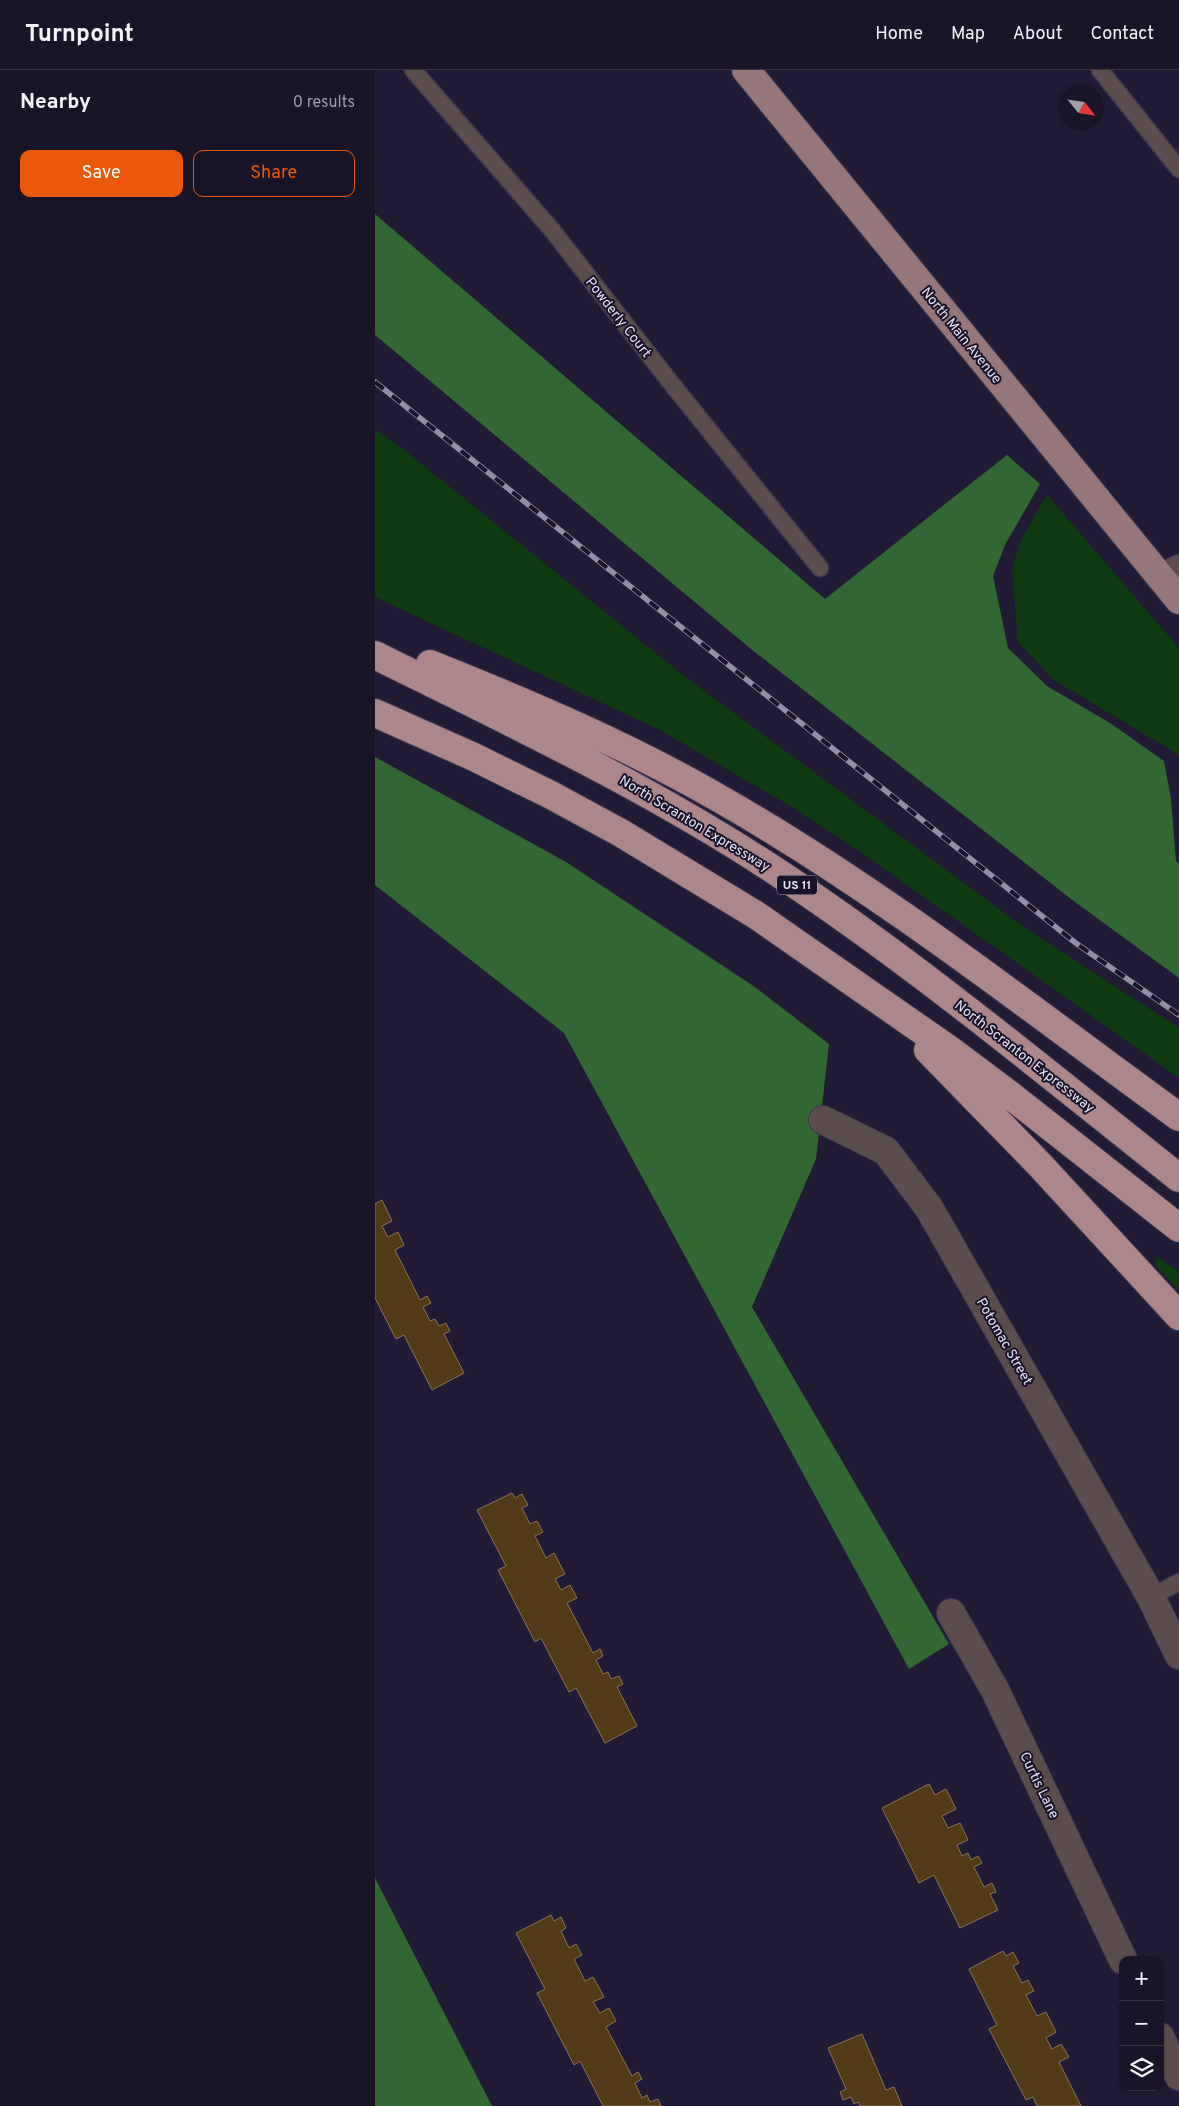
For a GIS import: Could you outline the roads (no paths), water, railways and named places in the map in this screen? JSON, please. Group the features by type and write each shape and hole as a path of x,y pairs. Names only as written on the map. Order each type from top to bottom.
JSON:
{"highway":[{"path":"375,642 595,733 658,764 722,800 789,840 856,884 1179,1117"},
{"name":"North Scranton Expressway","path":"375,655 573,752 644,791 782,875 912,966 1179,1178"},
{"path":"375,713 474,757 551,795 621,833 755,915 950,1050 1010,1094 1179,1228"},
{"path":"884,1005 1040,1165 1179,1316"}],"main road":[{"name":"North Main Avenue","path":"746,70 1170,574 1179,600"}],"street":[{"name":"Potomac Street","path":"823,1120 886,1152 929,1208 1151,1597 1179,1655"},
{"name":"Curtis Lane","path":"951,1613 995,1690 1121,1956"},
{"path":"1164,2045 1179,2076"}],"lane":[{"name":"Powderly Court","path":"413,70 552,230 671,383 820,568"},
{"path":"1100,70 1179,169"},
{"path":"1151,1597 1179,1582"}],"railway":[{"path":"375,382 1077,944 1179,1015"}]}
